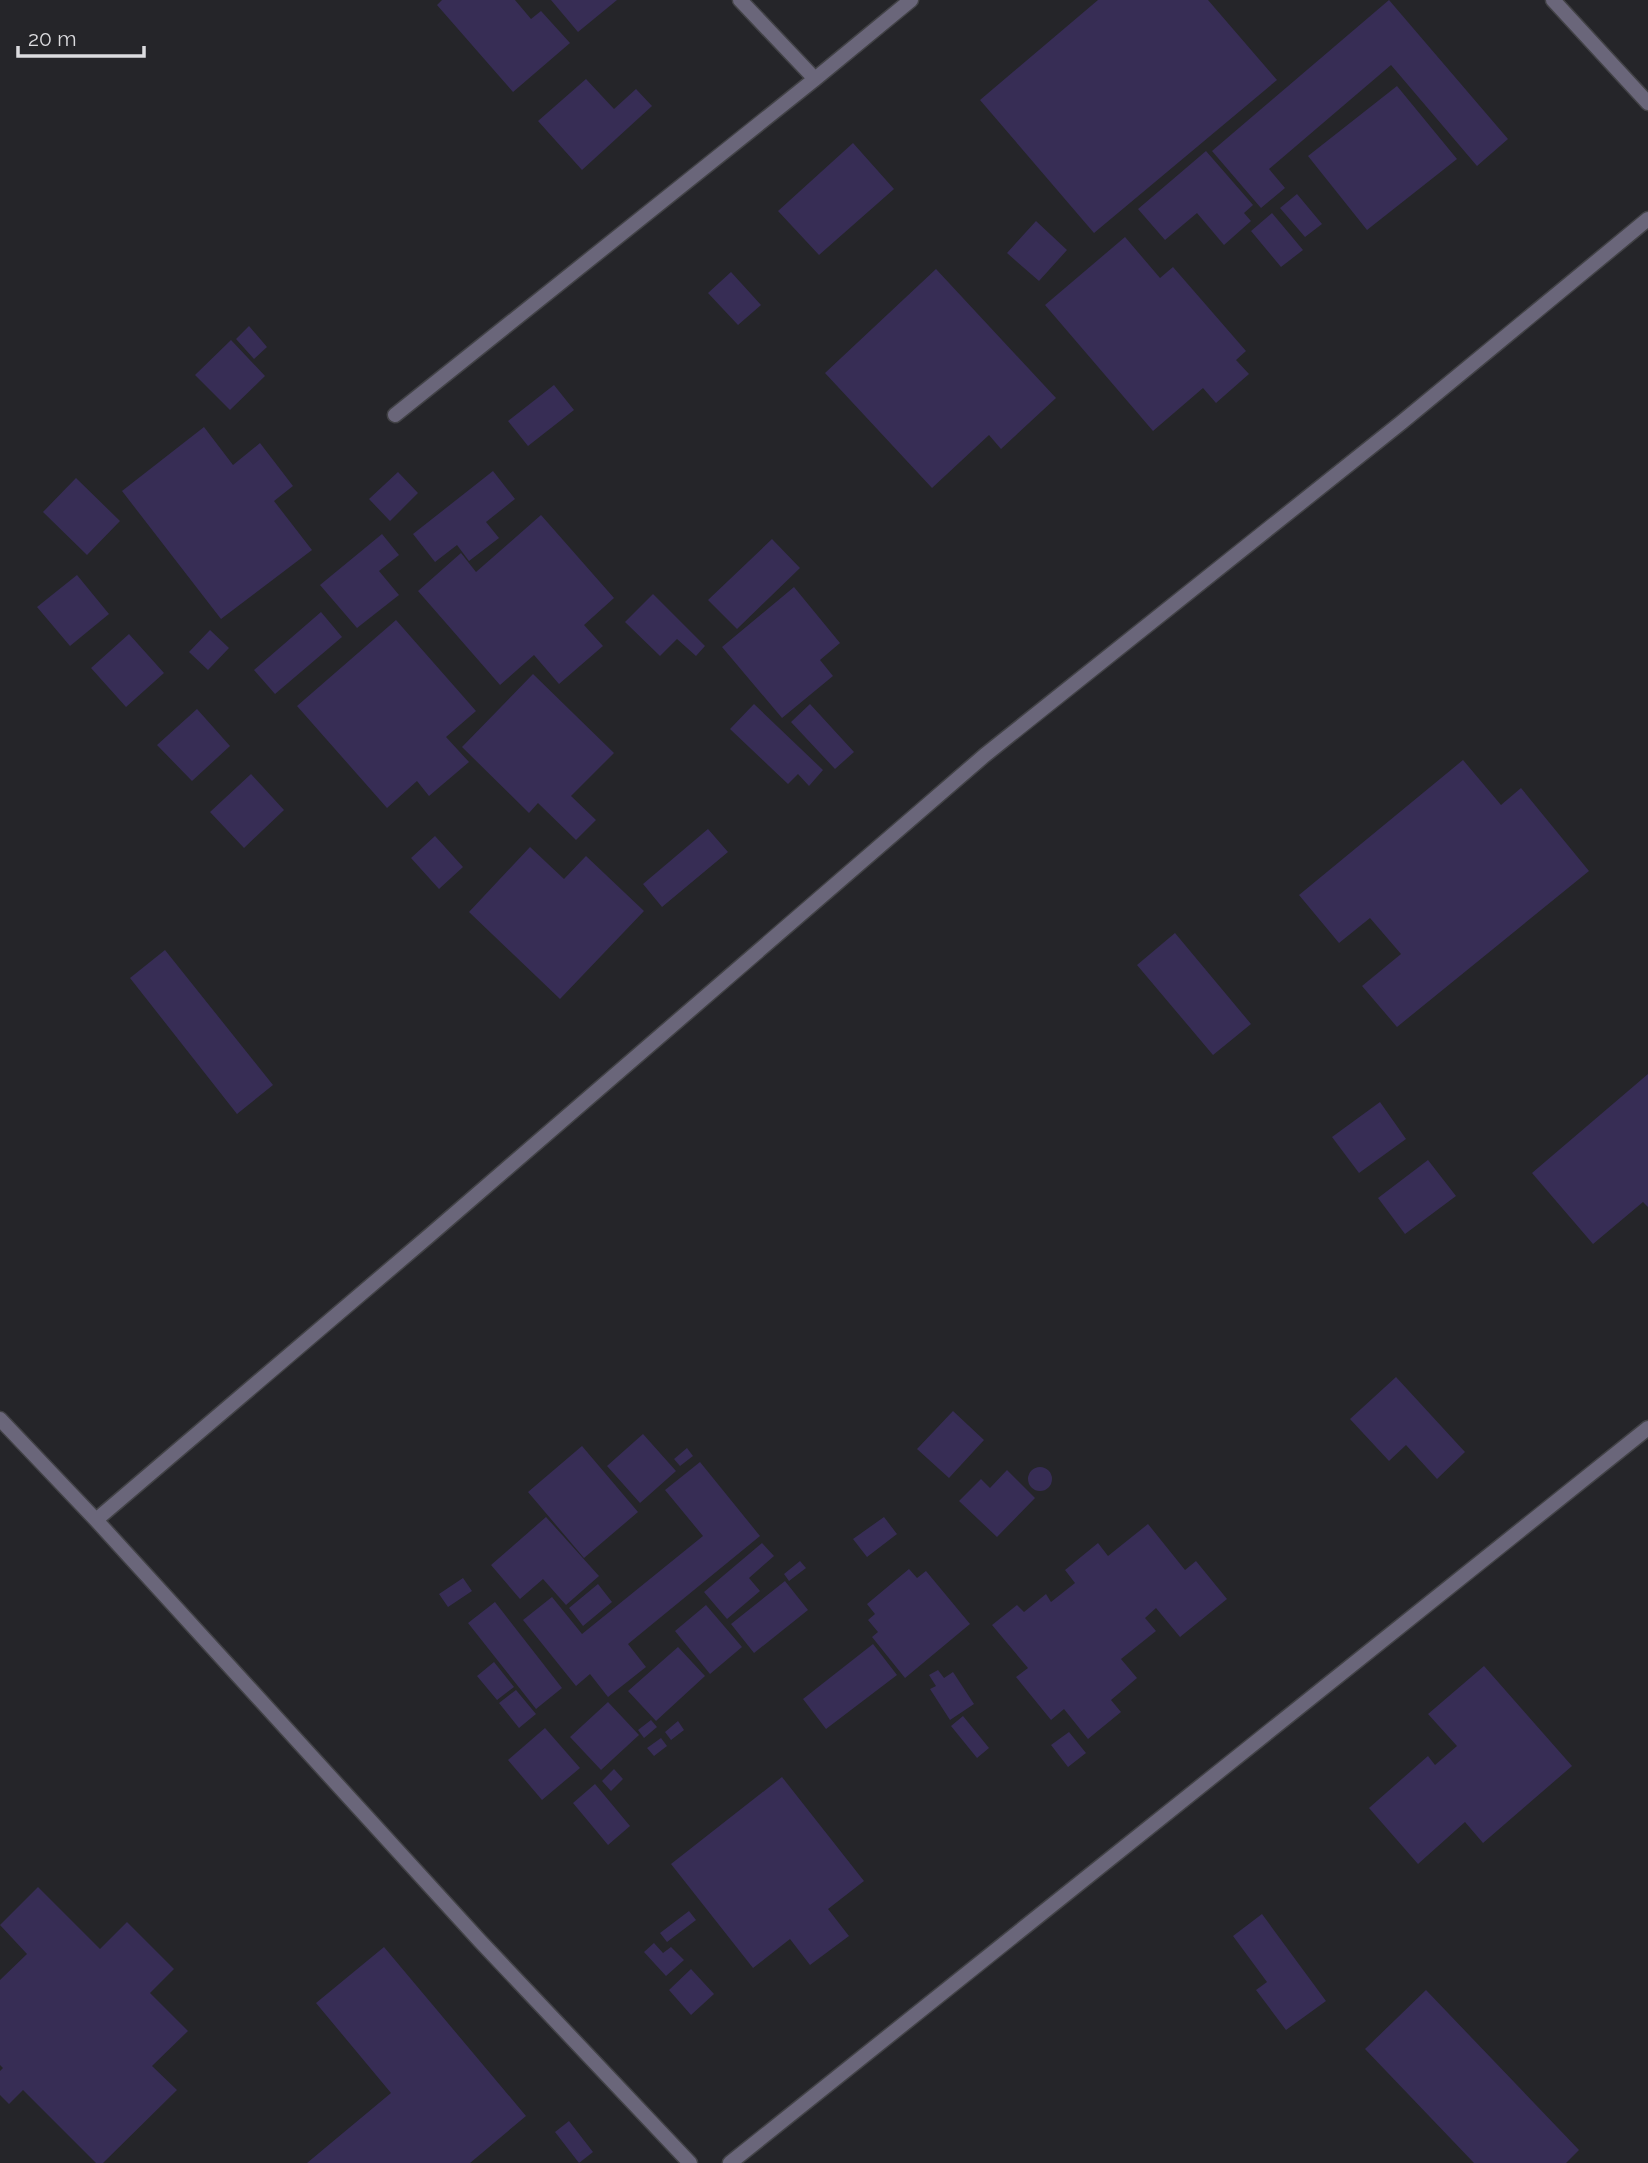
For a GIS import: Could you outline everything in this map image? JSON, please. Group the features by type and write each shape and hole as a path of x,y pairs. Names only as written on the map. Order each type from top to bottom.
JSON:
{"street":[{"path":"740,0 815,79"},
{"path":"396,415 911,0"},
{"path":"1553,0 1648,103"},
{"path":"96,1520 985,755 1402,422 1648,219"},
{"path":"0,1419 96,1520 480,1941 690,2163"},
{"path":"730,2163 1648,1428"}],"building":[{"path":"442,0 515,0 531,19 541,11 570,43 513,92 437,5"},
{"path":"551,0 617,0 578,32"},
{"path":"1098,0 1208,0 1277,80 1094,233 980,100"},
{"path":"1389,0 1508,139 1477,166 1391,65 1269,169 1285,188 1261,208 1212,151"},
{"path":"586,79 614,109 636,89 652,106 582,170 538,121"},
{"path":"1397,86 1457,159 1367,230 1308,156"},
{"path":"853,143 894,189 819,255 778,211"},
{"path":"1206,151 1253,205 1244,213 1251,221 1224,245 1197,213 1165,240 1138,209"},
{"path":"1297,194 1322,224 1305,237 1280,208"},
{"path":"1272,213 1303,250 1281,267 1251,231"},
{"path":"1036,221 1067,250 1039,281 1007,253"},
{"path":"1125,237 1160,278 1173,267 1246,351 1236,360 1249,374 1216,403 1203,388 1153,431 1045,305"},
{"path":"936,269 1056,398 1001,449 989,435 932,488 825,373"},
{"path":"731,272 761,305 738,325 708,293"},
{"path":"249,326 267,347 254,359 236,339"},
{"path":"231,340 265,376 230,410 195,375"},
{"path":"554,385 574,410 528,446 508,421"},
{"path":"204,427 233,465 260,443 293,486 274,501 312,550 221,619 122,491"},
{"path":"493,471 515,499 486,522 499,538 469,561 457,545 435,562 413,534"},
{"path":"398,472 418,493 390,521 369,499"},
{"path":"76,478 120,521 87,555 43,512"},
{"path":"541,515 614,598 584,625 603,646 559,684 534,655 500,685 418,591 461,553 476,572"},
{"path":"382,534 399,555 379,571 399,595 357,628 320,585"},
{"path":"772,539 800,568 737,629 708,600"},
{"path":"77,575 109,614 70,646 37,607"},
{"path":"794,587 840,643 820,660 833,676 782,718 722,647"},
{"path":"653,594 705,646 696,656 677,639 660,656 625,622"},
{"path":"321,612 342,637 275,694 254,670"},
{"path":"396,620 476,711 446,737 469,762 429,796 417,781 387,808 297,706"},
{"path":"210,630 229,648 208,670 189,652"},
{"path":"129,634 164,673 126,707 91,668"},
{"path":"533,674 614,753 571,796 596,820 576,840 538,803 529,813 462,747"},
{"path":"754,704 823,770 809,786 798,774 788,784 730,729"},
{"path":"810,704 854,752 835,769 791,722"},
{"path":"197,709 230,746 192,781 157,745"},
{"path":"1463,760 1501,805 1521,788 1589,871 1397,1027 1362,986 1401,954 1370,918 1339,943 1299,895"},
{"path":"251,774 284,810 244,848 210,812"},
{"path":"708,829 728,852 662,907 643,884"},
{"path":"435,836 463,867 439,889 411,858"},
{"path":"530,847 564,879 586,856 644,911 560,999 469,912"},
{"path":"1175,933 1251,1024 1213,1055 1137,965"},
{"path":"165,950 273,1085 237,1114 130,978"},
{"path":"1648,1074 1648,1207 1643,1202 1593,1244 1532,1173"},
{"path":"1380,1102 1406,1139 1359,1173 1332,1137"},
{"path":"1428,1160 1456,1196 1405,1234 1378,1198"},
{"path":"1396,1377 1465,1452 1437,1479 1406,1445 1389,1461 1350,1419"},
{"path":"953,1411 984,1440 949,1478 917,1449"},
{"path":"643,1434 676,1471 640,1503 607,1466"},
{"path":"582,1446 638,1512 584,1558 528,1492"},
{"path":"687,1448 693,1456 680,1466 674,1459"},
{"path":"700,1462 760,1536 628,1644 646,1667 608,1697 590,1674 576,1686 523,1620 552,1597 582,1634 703,1536 665,1490"},
{"path":"1040,1467 1051,1474 1052,1479 1045,1490 1040,1491 1029,1484 1028,1479 1035,1468"},
{"path":"1007,1470 1035,1498 997,1537 959,1501 981,1479 990,1488"},
{"path":"546,1517 599,1576 566,1605 543,1579 520,1599 491,1565"},
{"path":"884,1517 897,1534 867,1557 853,1539"},
{"path":"1148,1524 1185,1570 1196,1561 1227,1599 1180,1637 1156,1608 1145,1618 1156,1631 1121,1659 1137,1678 1111,1700 1121,1712 1088,1739 1064,1709 1051,1720 1016,1677 1028,1668 992,1625 1017,1605 1024,1612 1046,1594 1051,1602 1075,1583 1065,1570 1098,1543 1108,1556"},
{"path":"762,1543 774,1556 749,1578 760,1591 727,1619 704,1592"},
{"path":"800,1561 806,1568 789,1581 784,1574"},
{"path":"909,1569 917,1578 926,1571 970,1624 905,1678 872,1637 878,1632 868,1620 875,1614 867,1604"},
{"path":"463,1578 472,1591 448,1607 439,1594"},
{"path":"785,1581 808,1610 754,1653 731,1624"},
{"path":"598,1584 612,1602 583,1626 569,1608"},
{"path":"495,1602 562,1688 536,1709 468,1623"},
{"path":"706,1605 742,1647 710,1674 675,1631"},
{"path":"873,1644 897,1675 826,1729 803,1699"},
{"path":"678,1647 705,1676 656,1721 628,1691"},
{"path":"494,1662 514,1687 497,1700 477,1676"},
{"path":"1484,1666 1572,1766 1483,1843 1465,1822 1418,1864 1369,1808 1428,1756 1435,1765 1457,1746 1428,1714"},
{"path":"938,1670 944,1678 953,1672 974,1704 950,1720 930,1689 936,1686 929,1675"},
{"path":"516,1690 536,1714 519,1728 499,1703"},
{"path":"608,1702 639,1735 601,1770 570,1737"},
{"path":"963,1716 989,1748 977,1758 951,1726"},
{"path":"651,1720 657,1727 644,1738 638,1730"},
{"path":"678,1721 684,1730 671,1740 665,1732"},
{"path":"545,1728 580,1768 542,1800 508,1760"},
{"path":"1069,1732 1086,1753 1068,1767 1051,1745"},
{"path":"661,1738 667,1746 654,1756 647,1748"},
{"path":"614,1769 623,1779 611,1791 602,1781"},
{"path":"782,1777 864,1881 828,1909 849,1936 810,1965 790,1939 753,1968 671,1864"},
{"path":"595,1784 630,1826 608,1845 573,1803"},
{"path":"38,1887 100,1949 127,1922 174,1969 150,1993 188,2031 152,2066 177,2090 103,2163 96,2163 23,2090 9,2104 0,2095 0,2071 3,2068 0,2065 0,1980 27,1954 0,1925"},
{"path":"689,1911 696,1920 667,1942 660,1933"},
{"path":"1262,1914 1326,2001 1286,2030 1256,1990 1267,1982 1233,1936"},
{"path":"654,1943 663,1953 671,1947 684,1960 666,1976 644,1952"},
{"path":"384,1947 526,2116 470,2163 307,2163 391,2093 316,2003"},
{"path":"691,1969 714,1994 691,2015 669,1990"},
{"path":"1426,1990 1579,2150 1566,2163 1474,2163 1365,2049"},
{"path":"569,2121 593,2152 579,2163 555,2132"}]}
